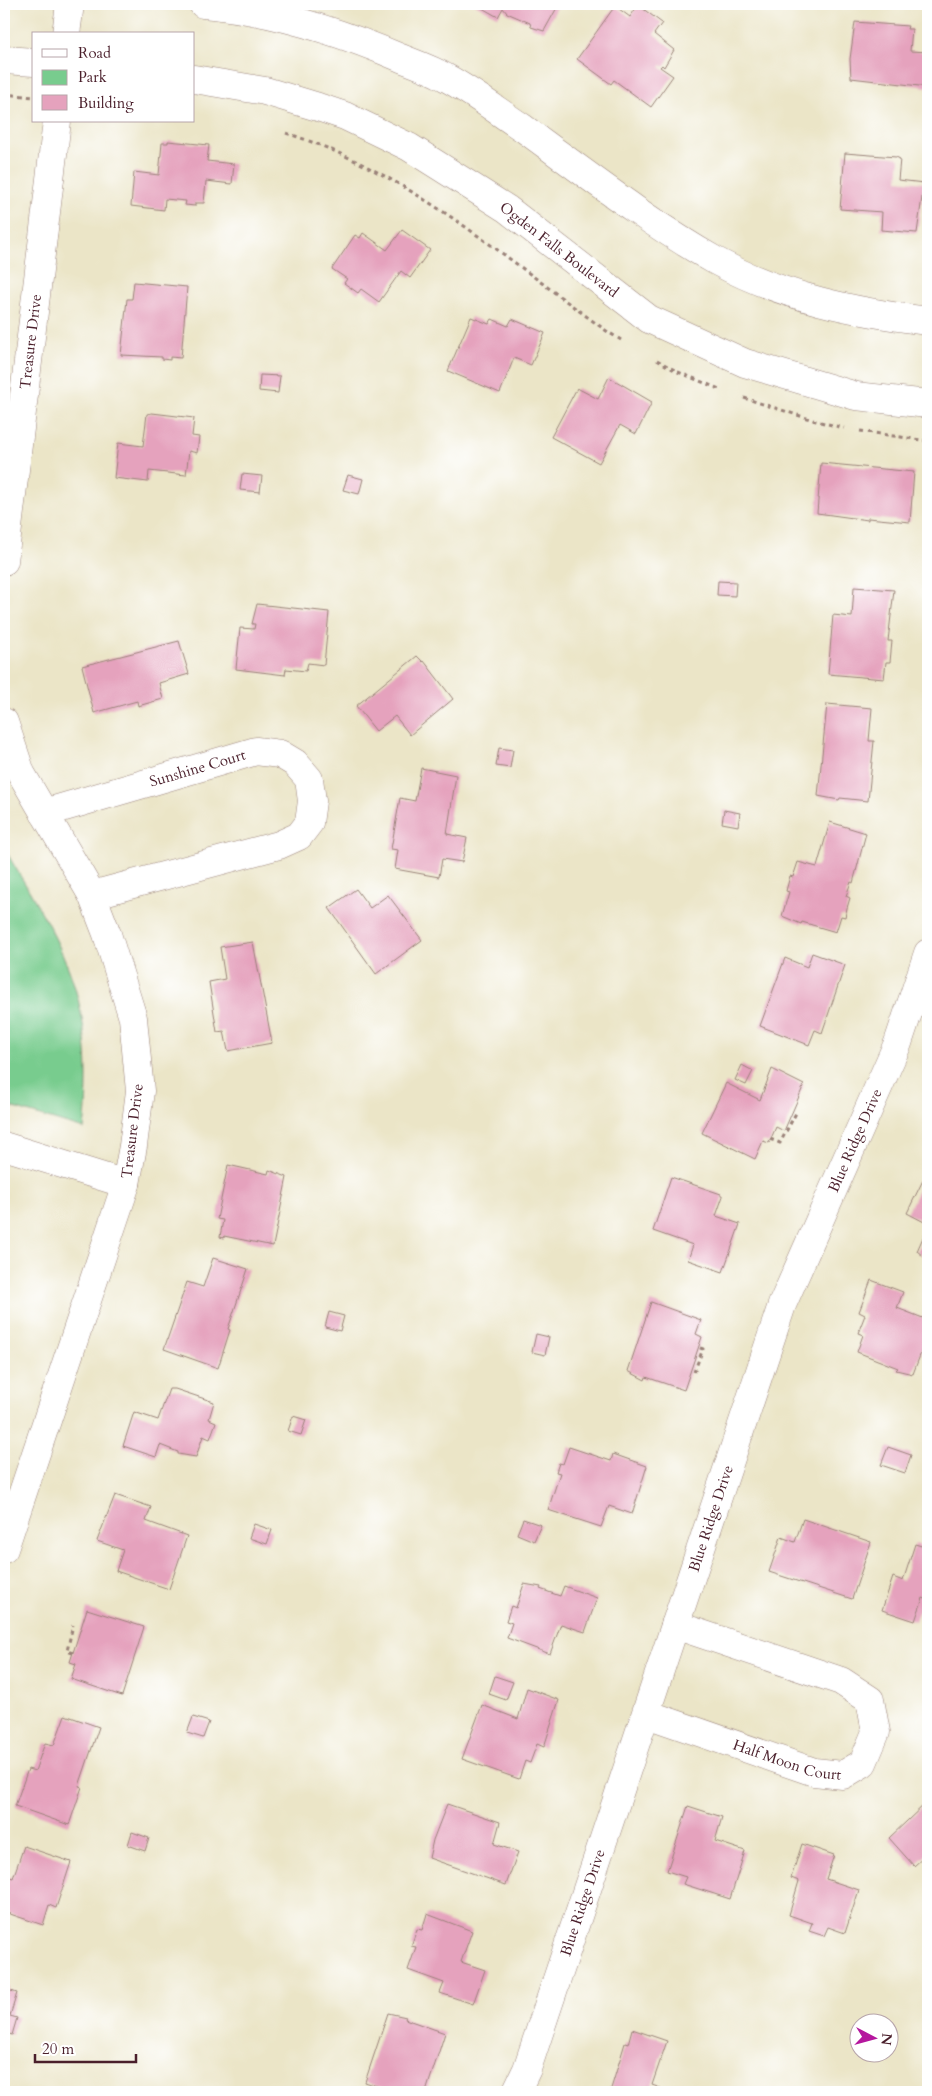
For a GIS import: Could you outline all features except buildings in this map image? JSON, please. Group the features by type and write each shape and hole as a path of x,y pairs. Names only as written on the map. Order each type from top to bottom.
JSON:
{"street":[{"path":"66,32 70,4"},
{"path":"203,4 229,6 296,21 365,42 444,76 481,99 677,236 717,261 759,280 822,303 871,314 928,320"},
{"path":"4,60 32,62"},
{"name":"Ogden Falls Boulevard","path":"195,79 265,91 318,107 345,116 409,147 507,208 649,319 745,363 856,396 928,404"},
{"name":"Treasure Drive","path":"4,561 57,122"},
{"name":"Treasure Drive","path":"4,722 21,773 92,895 108,934 133,1018 140,1091 134,1146 126,1184 4,1549"},
{"name":"Sunshine Court","path":"44,812 256,751 280,754 295,763 309,779 312,801 309,823 299,836 278,845 92,895"},
{"name":"Blue Ridge Drive","path":"516,2092 527,2070 782,1305 898,1044 928,953"},
{"path":"4,1146 126,1184"},
{"name":"Half Moon Court","path":"647,1714 814,1772 844,1775 863,1763 876,1732 870,1700 841,1681 676,1625"}],"path":[{"path":"4,94 32,97"},
{"path":"770,1139 780,1143 796,1113"},
{"path":"694,1372 703,1349 698,1347"},
{"path":"73,1653 67,1651 74,1625"}],"green space":[{"path":"4,848 55,938 63,954 75,989 84,1029 86,1049 87,1089 84,1129 4,1105"}]}
